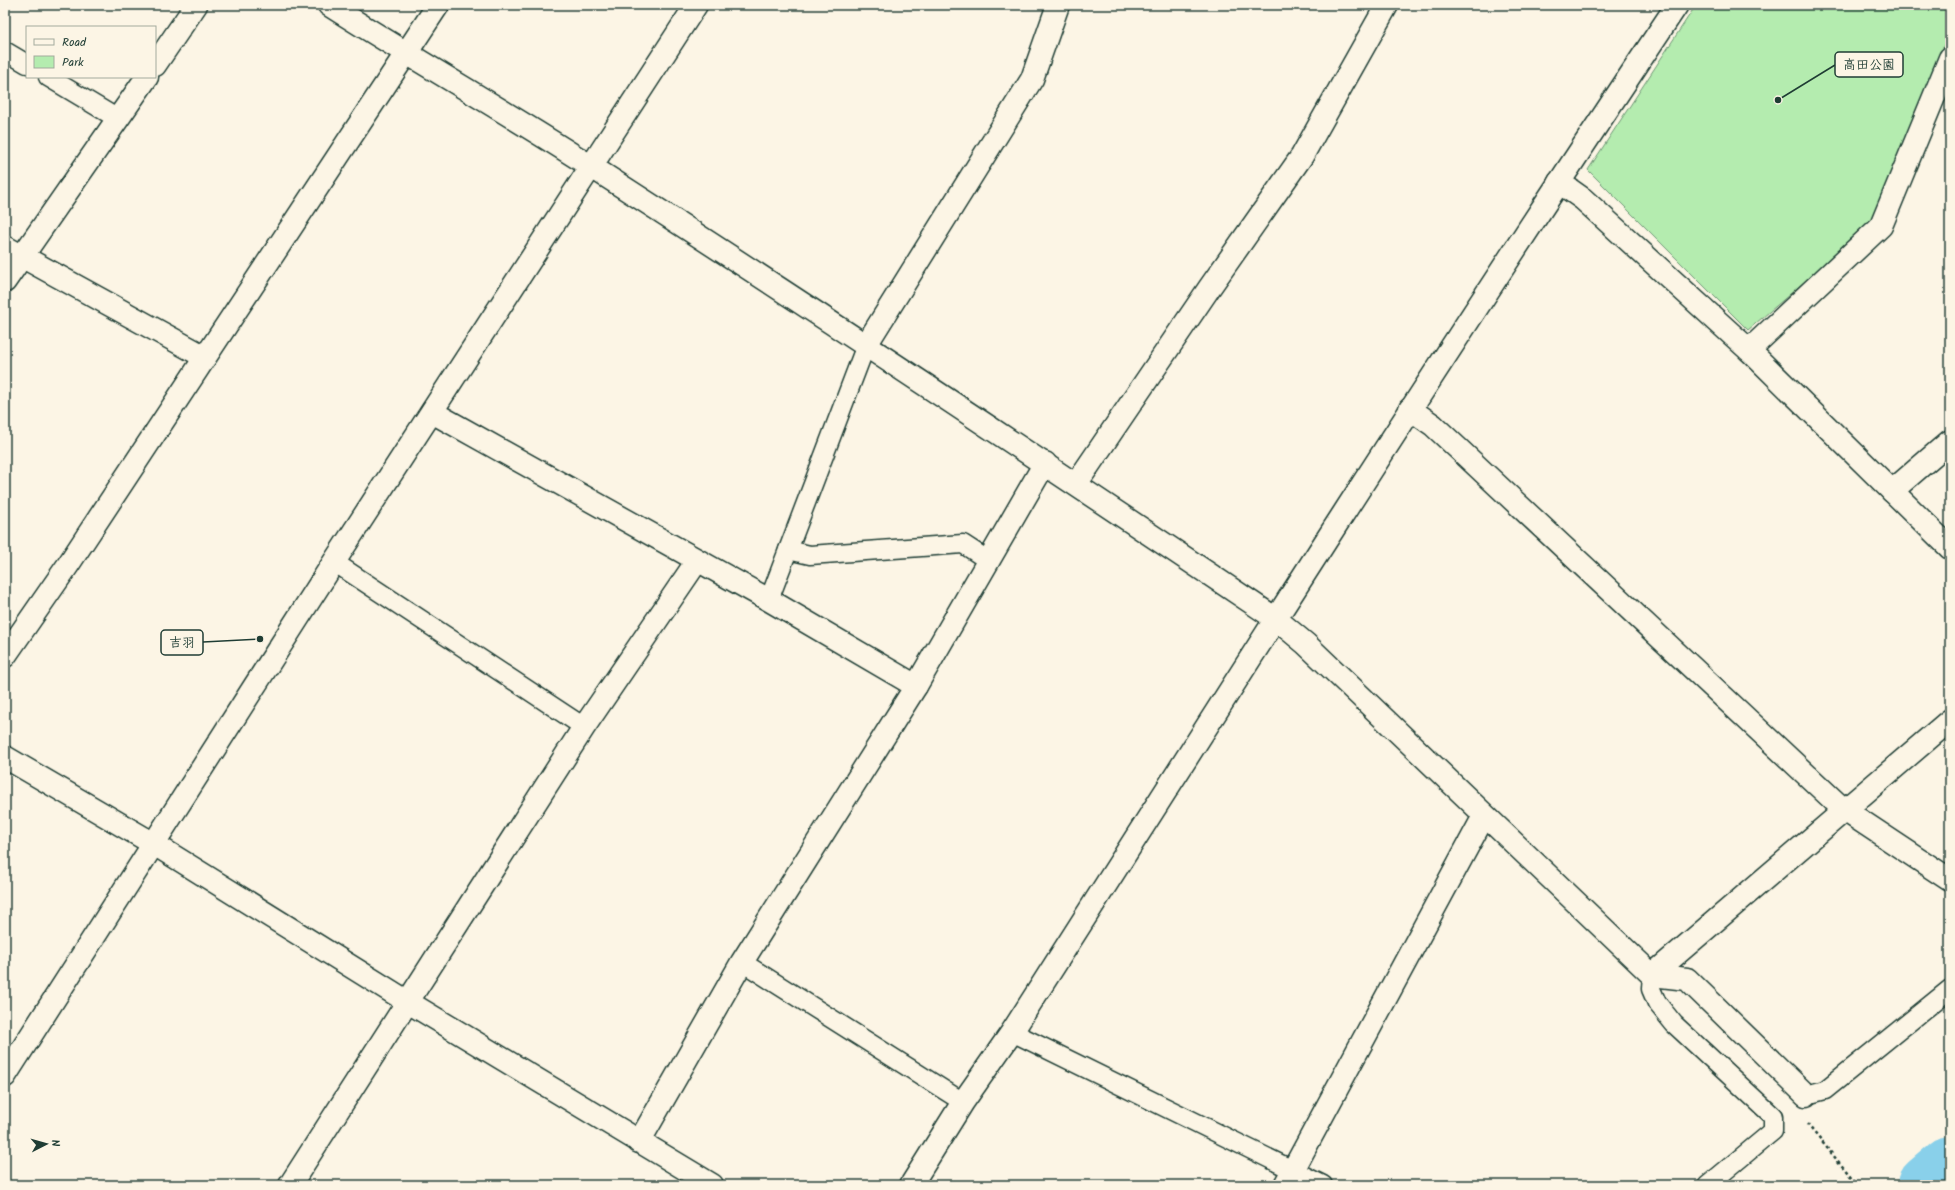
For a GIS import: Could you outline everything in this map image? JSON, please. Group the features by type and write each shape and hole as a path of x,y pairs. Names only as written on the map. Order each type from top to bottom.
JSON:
{"street":[{"path":"156,64 196,5"},
{"path":"329,5 406,54 592,167 1045,463 1276,619 1306,644 1484,816 1652,975 1687,979 1806,1095"},
{"path":"5,656 68,565 438,5"},
{"path":"5,1076 334,562 696,5"},
{"path":"866,345 1032,80 1058,5"},
{"path":"1076,484 1206,293 1302,156 1387,5"},
{"path":"910,1185 963,1102 1012,1032 1410,409 1677,5"},
{"path":"1749,350 1881,226 1950,58"},
{"path":"5,282 14,252 118,119 146,78"},
{"path":"1559,182 1583,199 1749,350 1950,548"},
{"path":"14,252 205,356"},
{"path":"1410,409 1432,425 1844,809 1950,880"},
{"path":"432,412 769,600 916,686"},
{"path":"1892,491 1950,441"},
{"path":"639,1142 742,962 916,686 1045,463"},
{"path":"290,1185 584,727 697,561"},
{"path":"1652,975 1844,809 1950,720"},
{"path":"5,757 154,844 408,1002 712,1185"},
{"path":"1289,1178 1484,816"}],"lane":[{"path":"5,51 26,63"},
{"path":"50,78 118,119"},
{"path":"769,600 866,345"},
{"path":"788,550 810,555 963,544 989,561"},
{"path":"334,562 584,727"},
{"path":"742,962 963,1102"},
{"path":"1652,975 1651,989 1657,1003 1674,1024 1774,1116 1773,1131 1708,1185"},
{"path":"1806,1095 1825,1090 1950,989"},
{"path":"1012,1032 1289,1178 1323,1185"}],"path":[{"path":"1803,1118 1858,1185"}],"green space":[{"path":"1696,5 1950,5 1950,30 1873,223 1748,330 1588,170"}],"waterway":[{"path":"1928,1185 1950,1166"}],"place":[{"name":"高田公園","path":"1778,100"},
{"name":"吉羽","path":"260,639"}]}
